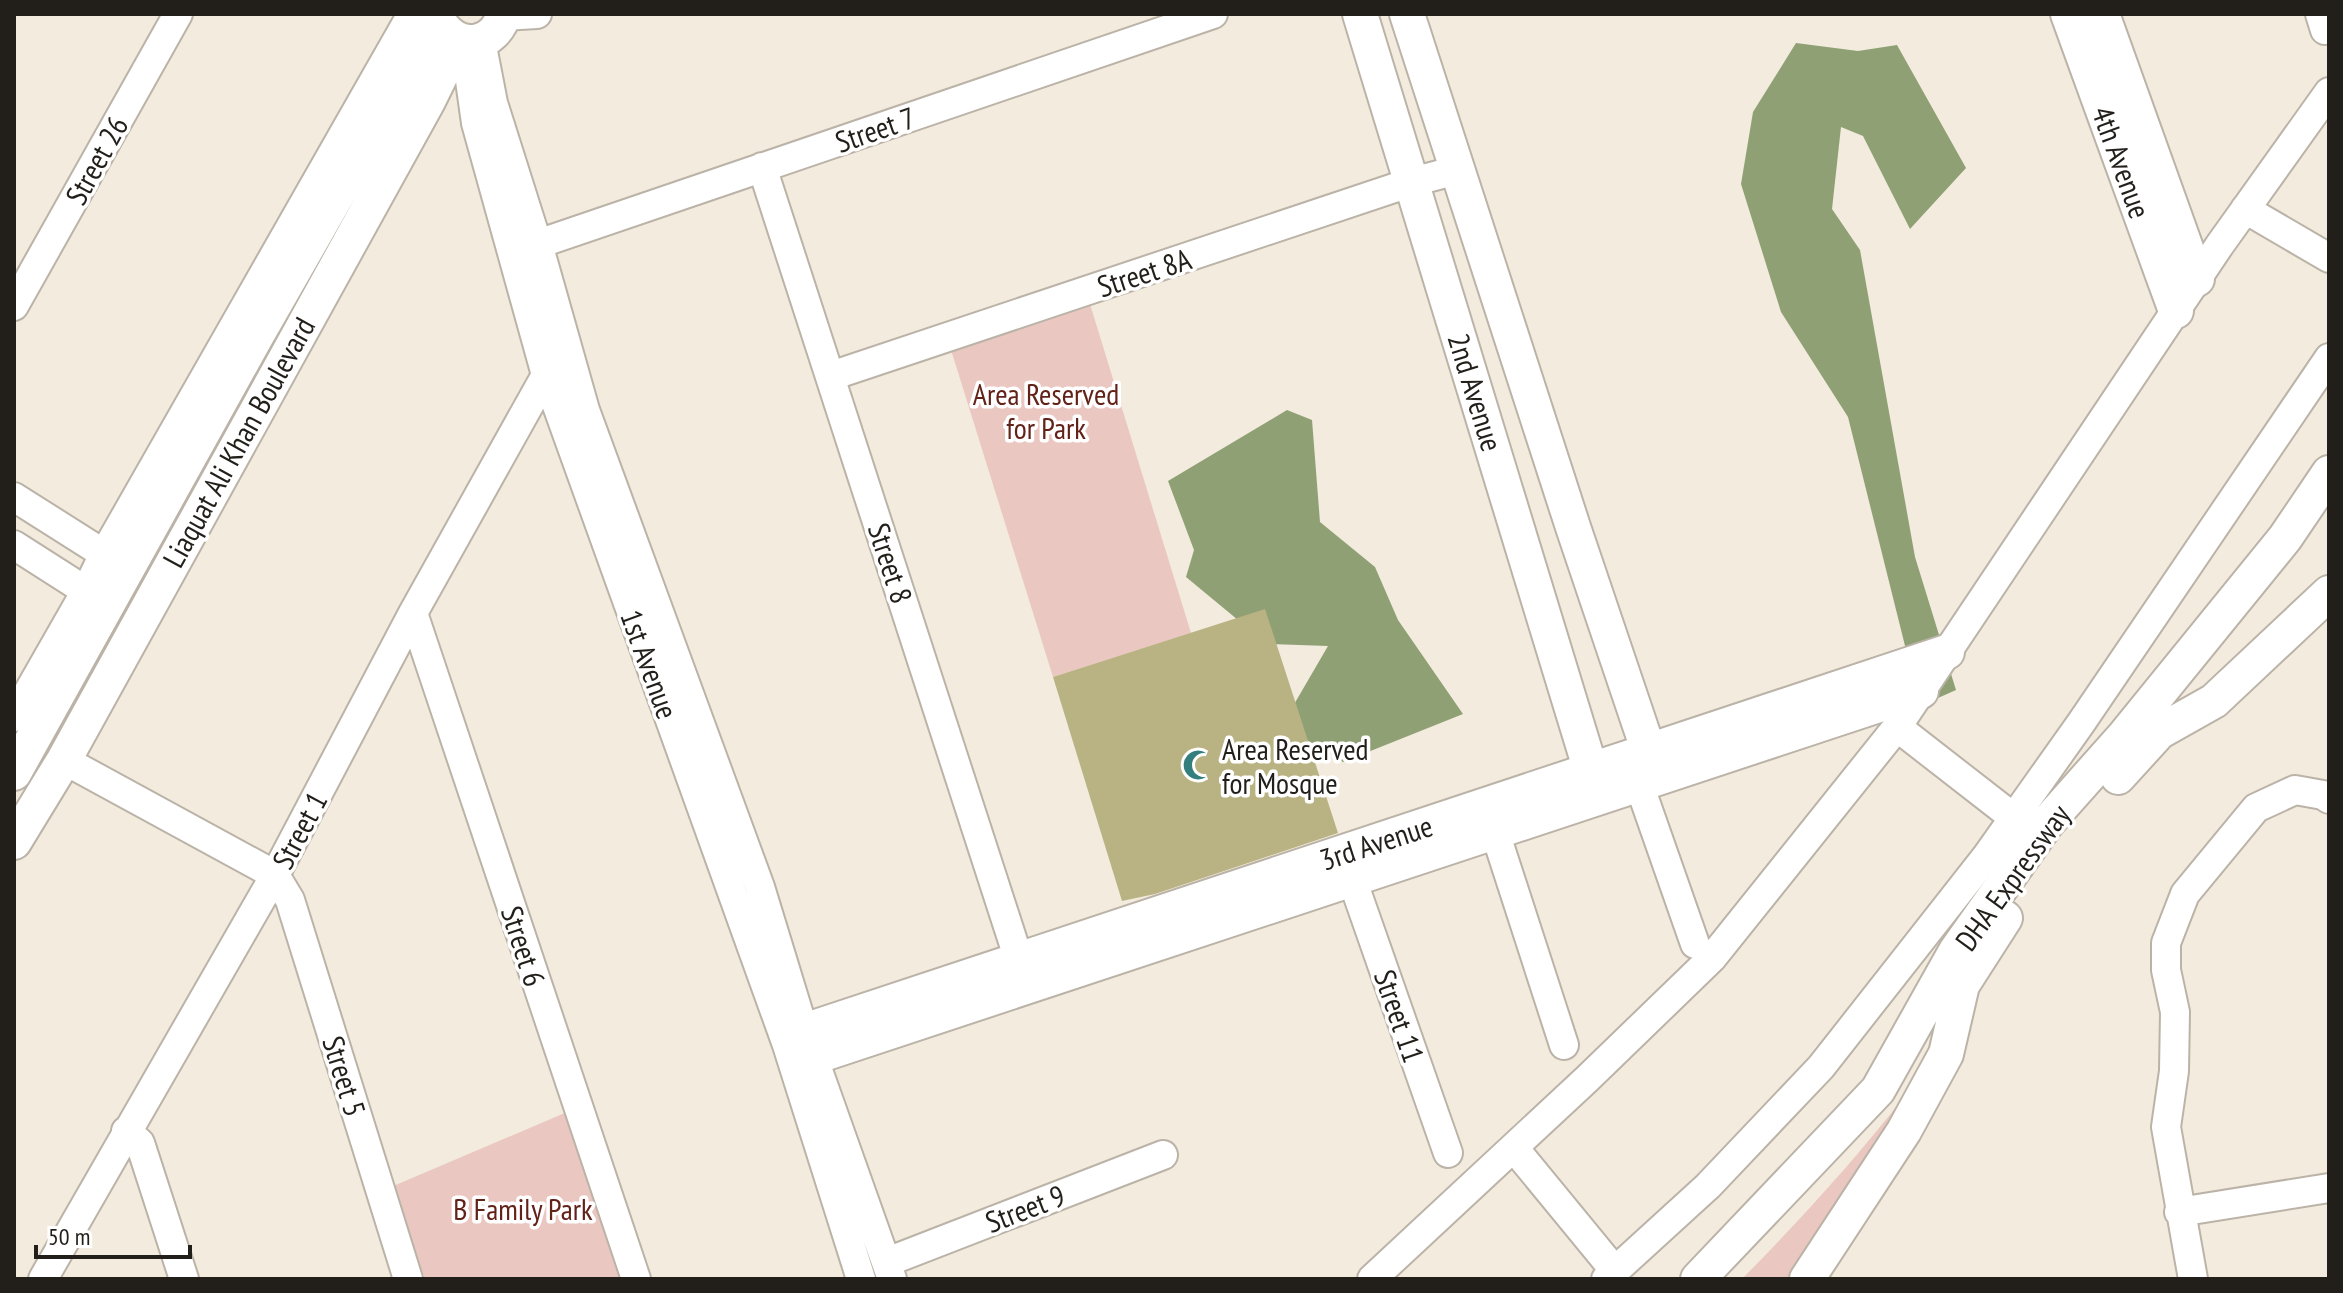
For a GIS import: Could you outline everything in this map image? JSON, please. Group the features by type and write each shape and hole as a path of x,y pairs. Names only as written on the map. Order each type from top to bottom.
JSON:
{"main road":[{"name":"2nd Avenue","path":"1360,14 1591,771"},
{"name":"2nd Avenue","path":"1407,14 1649,752"},
{"name":"4th Avenue","path":"2068,14 2176,311"},
{"name":"4th Avenue","path":"2102,14 2197,279"},
{"path":"449,28 491,36 506,15"},
{"name":"Liaquat Ali Khan Boulevard","path":"14,842 64,760 428,101 449,28"},
{"name":"Liaquat Ali Khan Boulevard","path":"14,773 257,335 449,28"},
{"name":"DHA Expressway","path":"1698,1279 1878,1090 1956,951 2046,824 2125,735 2285,538 2329,473"},
{"name":"DHA Expressway","path":"1807,1279 1904,1131 1946,1054 1962,985 2031,880 2091,806 2159,732 2214,701 2329,593"},
{"name":"3rd Avenue","path":"809,1044 1019,960 1947,652"},
{"name":"3rd Avenue","path":"809,1044 1352,879 1921,691"}],"street":[{"name":"Street 26","path":"14,306 178,14"},
{"path":"506,15 537,14"},
{"name":"Street 7","path":"538,244 1213,14"},
{"path":"14,717 104,554 449,28 493,103 538,244 585,410 760,887 809,1044 890,1270"},
{"name":"1st Avenue","path":"449,28 546,375 787,1045 861,1279"},
{"path":"1372,1279 1712,958 1897,727 2197,279 2329,92"},
{"name":"Street 8","path":"762,167 1019,960"},
{"name":"Street 8A","path":"831,376 1412,182 1457,170"},
{"path":"2245,209 2329,258"},
{"path":"1514,1148 1610,1275 1708,1186 1821,1067 1977,870 2329,358"},
{"name":"Street 1","path":"43,1279 275,875 413,613 546,375"},
{"path":"14,497 104,554"},
{"path":"14,545 86,591"},
{"name":"Street 6","path":"413,613 633,1278"},
{"path":"1897,727 2014,818"},
{"path":"64,760 275,875"},
{"path":"1639,784 1695,944"},
{"path":"2193,1279 2166,1127 2174,1071 2175,1012 2166,970 2166,943 2185,894 2256,808 2295,790 2329,799"},
{"path":"1495,832 1564,1045"},
{"name":"Street 5","path":"275,875 290,900 408,1279"},
{"name":"Street 11","path":"1352,879 1448,1153"},
{"path":"126,1131 140,1143 184,1279"},
{"name":"Street 9","path":"890,1270 1163,1155"},
{"path":"2179,1212 2329,1188"}],"green space":[{"name":"Area Reserved for Park","path":"1086,291 1191,633 1053,677 947,337"},
{"path":"1904,1097 1889,1126 1789,1279 1742,1279 1826,1190"},
{"name":"B Family Park","path":"567,1112 622,1276 611,1279 425,1279 391,1187"}],"shaded area":[{"path":"1796,43 1858,51 1897,45 1966,168 1910,229 1863,136 1841,127 1832,209 1860,250 1915,557 1956,690 1920,706 1848,417 1781,312 1741,184 1753,112"},
{"path":"1287,410 1312,420 1320,522 1375,567 1398,620 1463,714 1343,762 1282,725 1328,646 1267,644 1186,577 1194,550 1168,481"}],"building":[{"name":"Area Reserved for Mosque","path":"1265,609 1338,833 1155,894 1122,901 1053,677"}],"place":[{"name":"Area Reserved for Mosque","path":"1198,765"}]}
